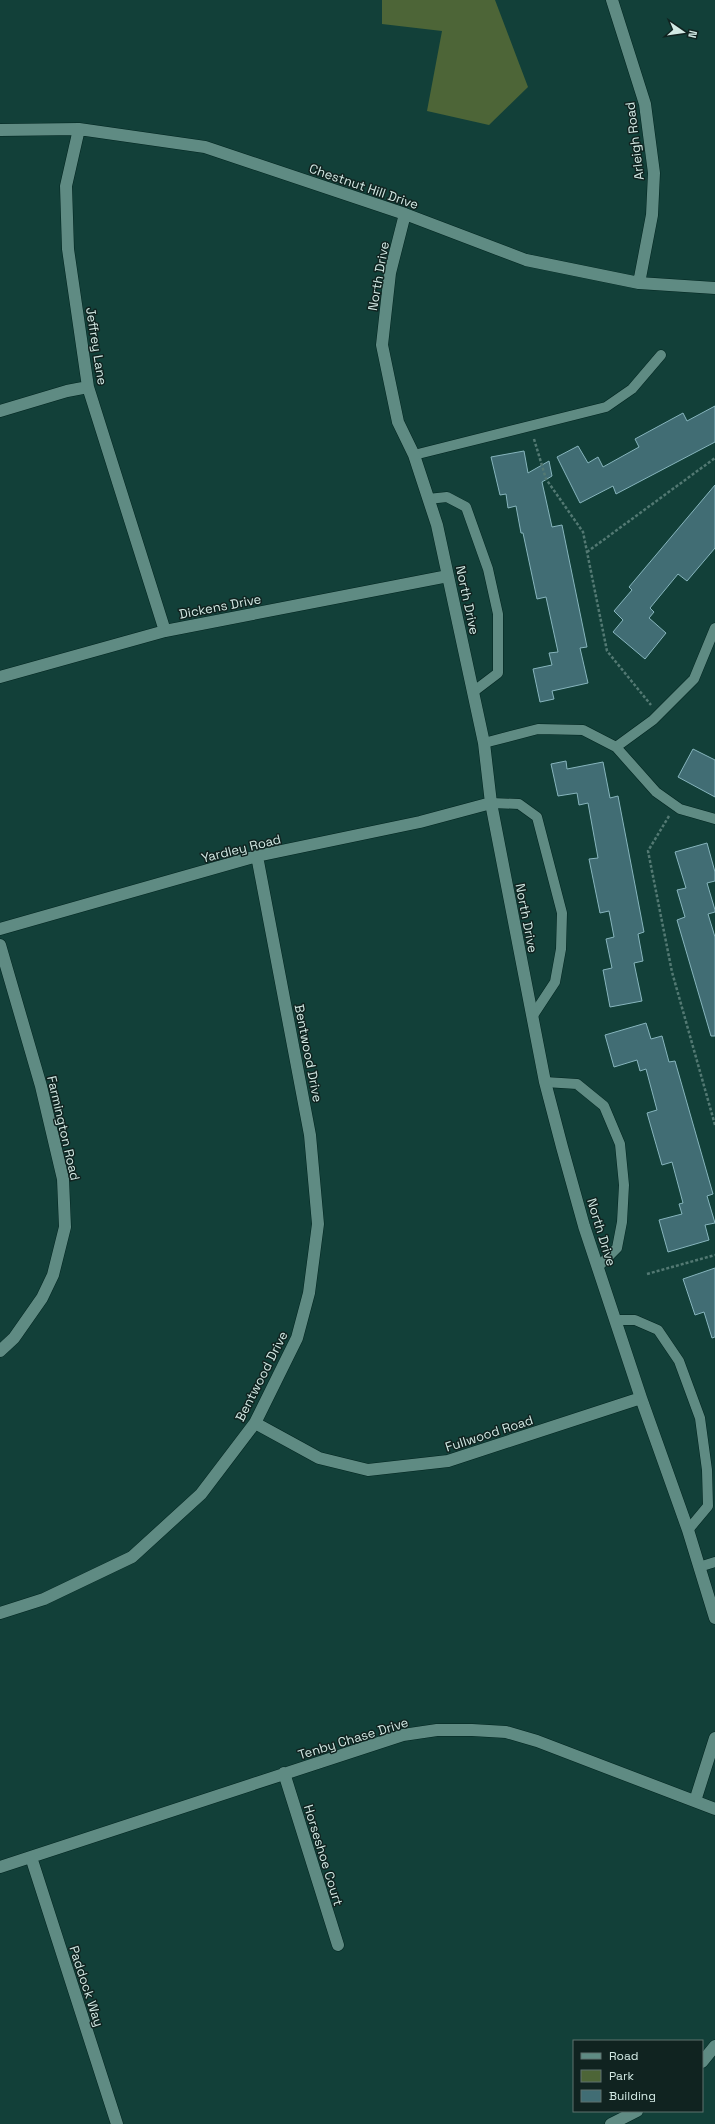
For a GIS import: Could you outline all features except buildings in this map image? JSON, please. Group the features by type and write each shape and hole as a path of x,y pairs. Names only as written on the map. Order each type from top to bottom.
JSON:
{"street":[{"name":"Arleigh Road","path":"612,0 646,104 654,173 652,215 639,283"},
{"name":"Chestnut Hill Drive","path":"0,130 79,129 205,147 405,214 526,260 639,283 715,288"},
{"name":"Jeffrey Lane","path":"79,129 66,186 68,249 88,386 165,631"},
{"name":"North Drive","path":"405,214 390,273 382,344 398,422 414,456 437,525 484,743 491,803 545,1082 584,1226 641,1398 713,1603 715,1618"},
{"path":"0,411 88,386"},
{"name":"Dickens Drive","path":"0,677 165,631 448,576"},
{"name":"Yardley Road","path":"0,929 257,856 420,822 491,803"},
{"name":"Bentwood Drive","path":"0,1613 44,1599 132,1557 201,1494 255,1423 297,1338 309,1293 318,1224 310,1135 257,856"},
{"name":"Farmington Road","path":"0,945 41,1086 63,1179 65,1227 53,1275 42,1298 14,1338 0,1351"},
{"name":"Fullwood Road","path":"255,1423 319,1458 368,1470 448,1461 641,1398"},
{"name":"Tenby Chase Drive","path":"0,1867 403,1735 437,1730 506,1732 537,1741 715,1809"},
{"path":"695,1801 715,1738"},
{"name":"Horseshoe Court","path":"284,1773 338,1945"},
{"name":"Paddock Way","path":"31,1857 117,2124"},
{"path":"703,2061 715,2046"},
{"path":"611,2124 635,2112"}],"lane":[{"path":"414,456 606,407 632,389 661,355"},
{"path":"428,499 447,497 466,507 488,568 498,614 498,673 473,692"},
{"path":"616,747 659,715 694,679 715,628"},
{"path":"484,743 538,729 582,730 616,747 656,792 675,806 680,809 715,819"},
{"path":"491,803 519,804 537,817 562,913 561,949 555,982 532,1017"},
{"path":"545,1082 577,1084 604,1106 620,1144 624,1185 622,1222 616,1248 598,1267"},
{"path":"615,1320 635,1320 658,1330 679,1362 700,1418 707,1470 708,1506 688,1530"},
{"path":"700,1567 715,1562"}],"path":[{"path":"530,426 546,479 583,532 607,651 659,715"},
{"path":"587,552 715,458"},
{"path":"675,806 648,851 672,972 715,1125"},
{"path":"647,1274 715,1255"}],"green space":[{"path":"382,0 495,0 528,87 489,125 427,111 442,31 382,24"}]}
